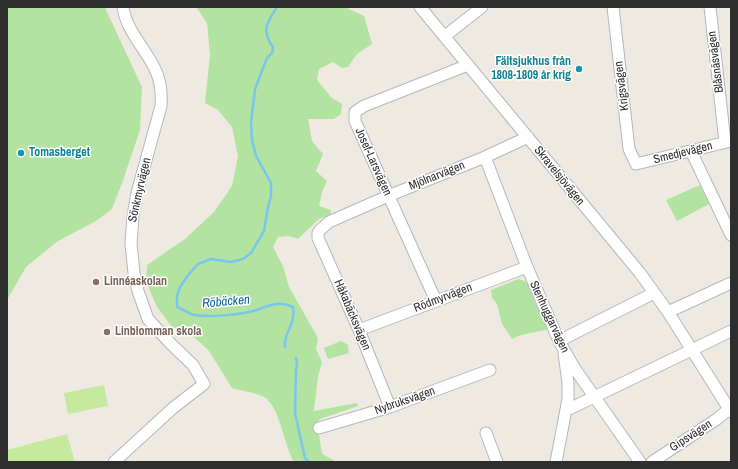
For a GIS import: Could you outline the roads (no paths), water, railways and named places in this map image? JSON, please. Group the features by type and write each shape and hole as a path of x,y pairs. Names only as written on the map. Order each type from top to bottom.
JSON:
{"street":[{"name":"Sönkmyrvägen","path":"114,462 174,408 204,384 193,365 170,344 148,318 138,291 134,273 131,244 133,216 137,193 161,106 162,94 160,81 155,68 130,28 123,7"},
{"name":"Skravelsjövägen","path":"420,7 640,273 668,312 730,410"},
{"path":"445,36 482,7"},
{"name":"Krigsvägen","path":"613,7 629,149 636,164"},
{"name":"Blåsnäsvägen","path":"710,7 728,141"},
{"name":"Josef-Larsvägen","path":"436,301 355,121 355,112 364,106 468,65"},
{"name":"Mjölnarvägen","path":"324,225 388,196 485,157 528,137"},
{"name":"Smedjevägen","path":"636,164 728,141"},
{"path":"691,151 731,235"},
{"name":"Stenhuggarvägen","path":"485,157 527,267 561,346 640,462"},
{"name":"Håkabäcksvägen","path":"324,225 318,234 318,238 359,330 390,407"},
{"name":"Rödmyrvägen","path":"359,330 527,267"},
{"path":"668,312 731,282"},
{"path":"556,462 567,410 568,383 561,346 654,293"},
{"path":"567,410 595,398 731,331"},
{"name":"Nybruksvägen","path":"319,428 390,407 490,370"},
{"name":"Gipsvägen","path":"652,462 730,410"},
{"path":"486,433 497,462"}],"waterway":[{"name":"Röbäcken","path":"277,7 268,22 266,31 269,41 273,47 272,53 267,58 255,89 251,123 252,140 256,156 271,183 271,196 264,231 251,253 243,259 231,262 211,259 198,264 180,287 177,296 177,307 191,314 211,316 243,313 276,304 293,307 293,319 286,337 285,347"},
{"name":"Röbäcken","path":"296,358 295,413 305,458 309,462"}],"place":[{"name":"Fältsjukhus från 1808-1809 år krig","path":"579,69"},
{"name":"Tomasberget","path":"21,153"},
{"name":"Linnéaskolan","path":"96,282"},
{"name":"Linblomman skola","path":"107,332"}]}
